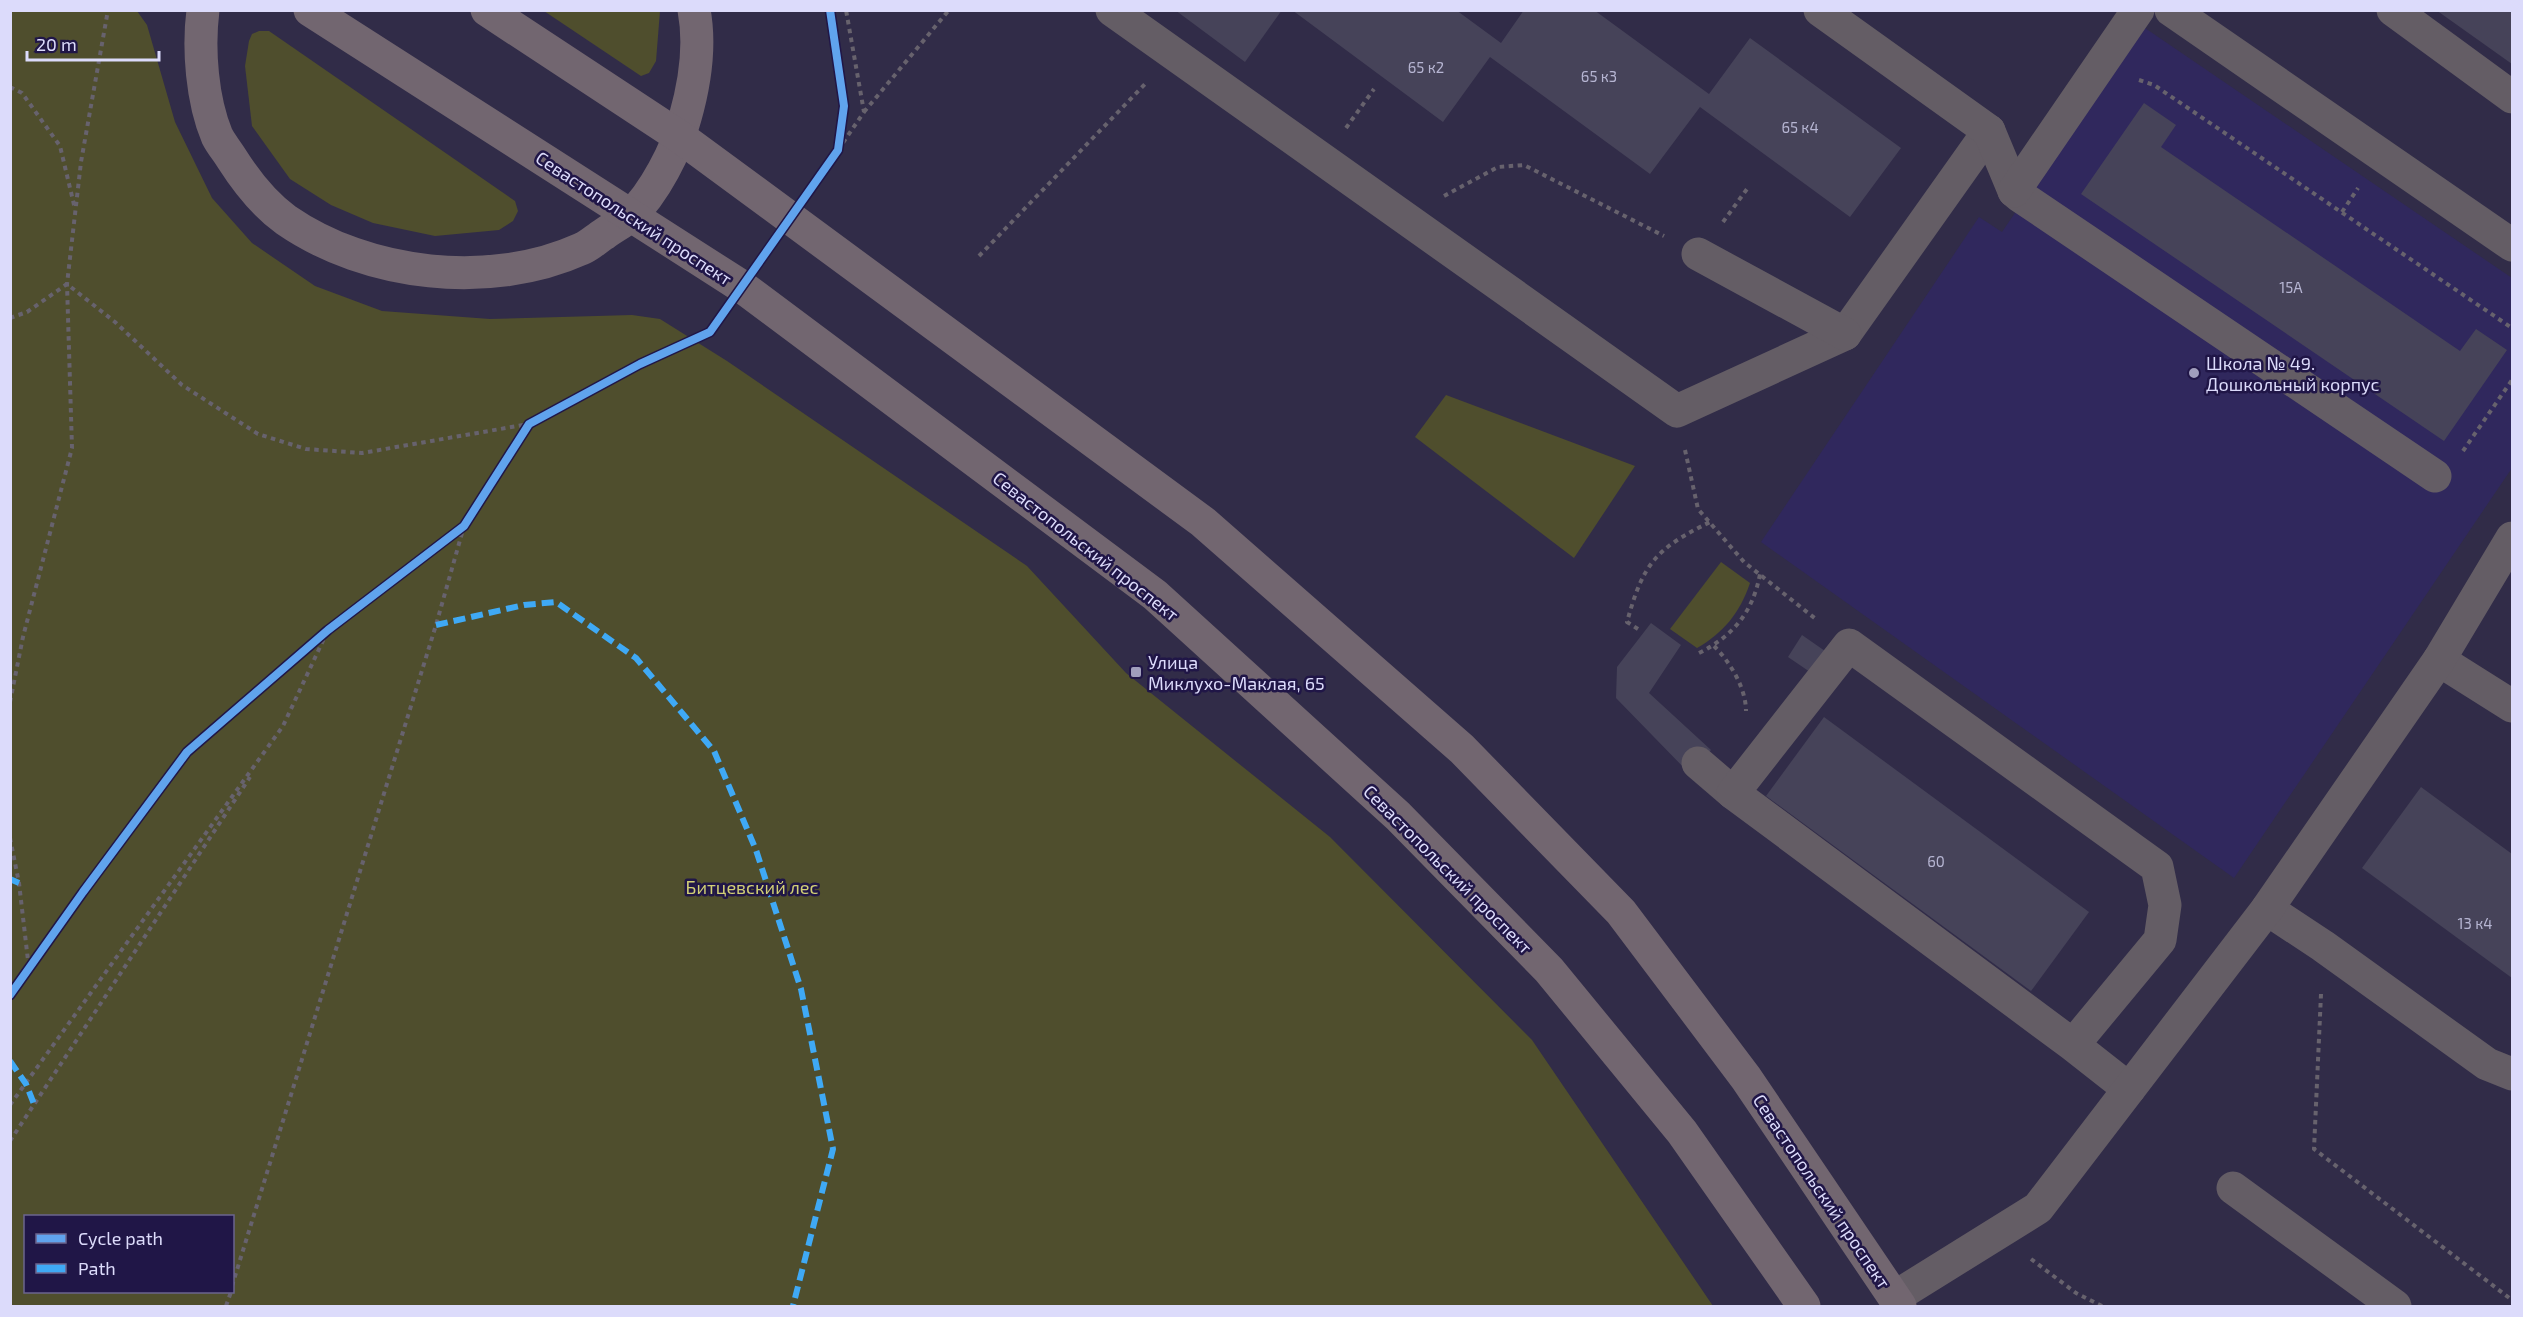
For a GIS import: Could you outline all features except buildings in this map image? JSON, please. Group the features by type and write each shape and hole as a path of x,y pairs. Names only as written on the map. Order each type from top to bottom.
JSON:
{"main road":[{"path":"202,10 201,75 218,136 247,182 285,219 332,245 381,263 431,272 476,272 534,265 582,249 630,215 658,178 680,137 695,83 697,26 694,10"},
{"name":"Севастопольский проспект","path":"310,10 741,286 1155,595 1398,816 1557,980 1682,1132 1804,1306"},
{"name":"Севастопольский проспект","path":"488,10 680,137 1203,522 1462,749 1621,912 1746,1078 1898,1302"}],"lane":[{"path":"1112,10 1677,411 1845,334 1989,131"},
{"path":"1820,10 1989,131 2014,191 2435,476"},
{"path":"2014,191 2138,10"},
{"path":"2171,10 2512,245"},
{"path":"2393,10 2512,97"},
{"path":"1698,254 1845,334"},
{"path":"1898,1302 1997,1233 2038,1208 2267,909 2439,660 2512,538"},
{"path":"1733,793 1849,645 2157,867 2165,905 2160,940 2073,1045"},
{"path":"2439,660 2512,706"},
{"path":"1698,763 1733,793 2129,1089"},
{"path":"2267,909 2323,946 2487,1064 2512,1074"},
{"path":"2234,1188 2395,1306"}],"path":[{"path":"10,702 23,637 72,448 67,284 81,162 108,10"},
{"path":"846,10 864,112"},
{"path":"838,150 864,112 949,10"},
{"path":"979,256 1173,54"},
{"path":"2134,81 2143,80 2154,85 2512,328"},
{"path":"10,87 22,93 60,146 76,213"},
{"path":"838,150 841,128"},
{"path":"1404,218 1498,167 1524,165 1698,254"},
{"path":"2342,212 2359,186"},
{"path":"10,318 27,312 67,284"},
{"path":"67,284 115,322 182,385 258,434 306,449 362,453 529,424"},
{"path":"2435,476 2445,474 2452,467 2512,380"},
{"path":"1677,411 1698,509 1744,562 1849,645"},
{"path":"1638,629 1627,622 1637,587 1645,570 1659,553 1683,535 1710,522"},
{"path":"234,1280 429,648 464,526"},
{"path":"1699,653 1721,641 1746,612 1756,595 1760,574"},
{"path":"10,1141 283,726 328,630"},
{"path":"1714,646 1738,681 1746,702 1746,718"},
{"path":"10,1105 283,726"},
{"path":"10,838 19,883 29,969"},
{"path":"2323,946 2314,1149 2512,1300"},
{"path":"1997,1233 2076,1293 2102,1306"}],"shaded area":[{"name":"Школа № 49. Дошкольный корпус","path":"2142,26 2512,278 2512,468 2234,878 1761,542 1979,217 2002,232"}],"green space":[{"name":"Битцевский лес","path":"11,11 137,11 147,25 175,122 212,198 252,243 315,286 382,311 490,319 632,315 660,319 727,361 1027,566 1126,673 1330,837 1532,1040 1713,1306 11,1306"},
{"path":"544,11 660,11 656,61 649,73 641,76"},
{"path":"269,31 515,201 518,211 513,221 499,230 435,236 373,223 331,205 290,179 252,126 245,66 249,41 252,34"},
{"path":"1446,395 1635,466 1574,558 1415,437"},
{"path":"1721,562 1750,583 1741,604 1730,621 1715,636 1697,648 1670,629"}],"marked path":[{"path":"436,625 524,605 556,602 636,658 714,751 756,850 801,989 833,1149 793,1306"},
{"path":"10,879 19,883"},
{"path":"10,1061 26,1084 34,1104"}],"cycle path":[{"path":"10,995 187,752 328,630 464,526 529,424 640,364 710,332 838,150 844,106 830,10"}],"place":[{"name":"Школа № 49. Дошкольный корпус","path":"2194,373"},
{"name":"Улица Миклухо-Маклая, 65","path":"1136,672"}]}
